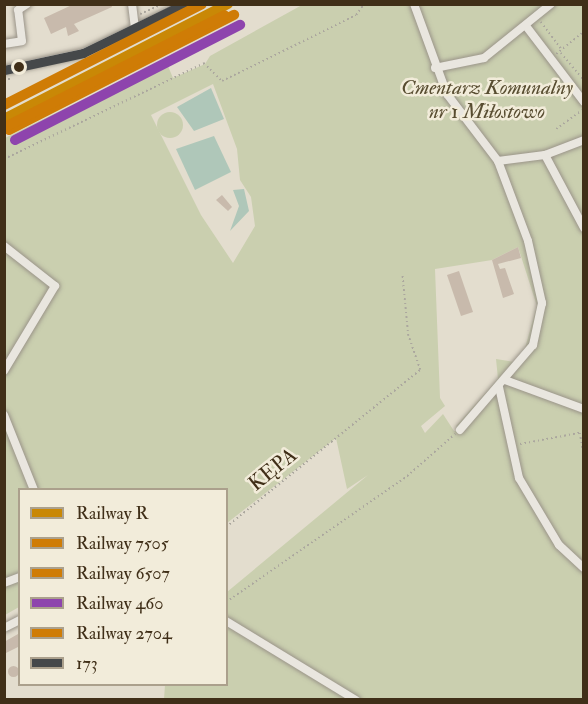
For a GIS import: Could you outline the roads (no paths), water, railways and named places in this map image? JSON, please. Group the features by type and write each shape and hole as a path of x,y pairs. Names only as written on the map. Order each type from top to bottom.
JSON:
{"street":[{"path":"5,42 22,41 18,10 27,4"},
{"path":"4,70 83,53 185,4"},
{"path":"414,4 435,69 447,94 498,161 528,241 542,303 534,345 460,430"},
{"path":"435,69 484,58 526,26 550,4"},
{"path":"123,14 133,10 135,29"},
{"path":"526,26 580,103"},
{"path":"498,161 545,155 584,140"},
{"path":"545,155 584,228"},
{"path":"4,246 55,286 4,371"},
{"path":"502,384 584,409"},
{"path":"502,384 509,447 523,488 559,545 584,568"},
{"path":"4,416 34,488"},
{"path":"4,584 18,578"},
{"path":"4,628 18,621"},
{"path":"228,622 356,699"}],"rail line":[{"name":"6507","path":"4,105 202,4"},
{"name":"R","path":"4,119 228,4"},
{"name":"2704","path":"9,125 225,15"},
{"name":"7505","path":"9,130 234,15"},
{"name":"460","path":"15,140 240,25"}],"park label":[{"name":"Cmentarz Komunalny nr 1 Miłostowo","path":"487,100"}]}
